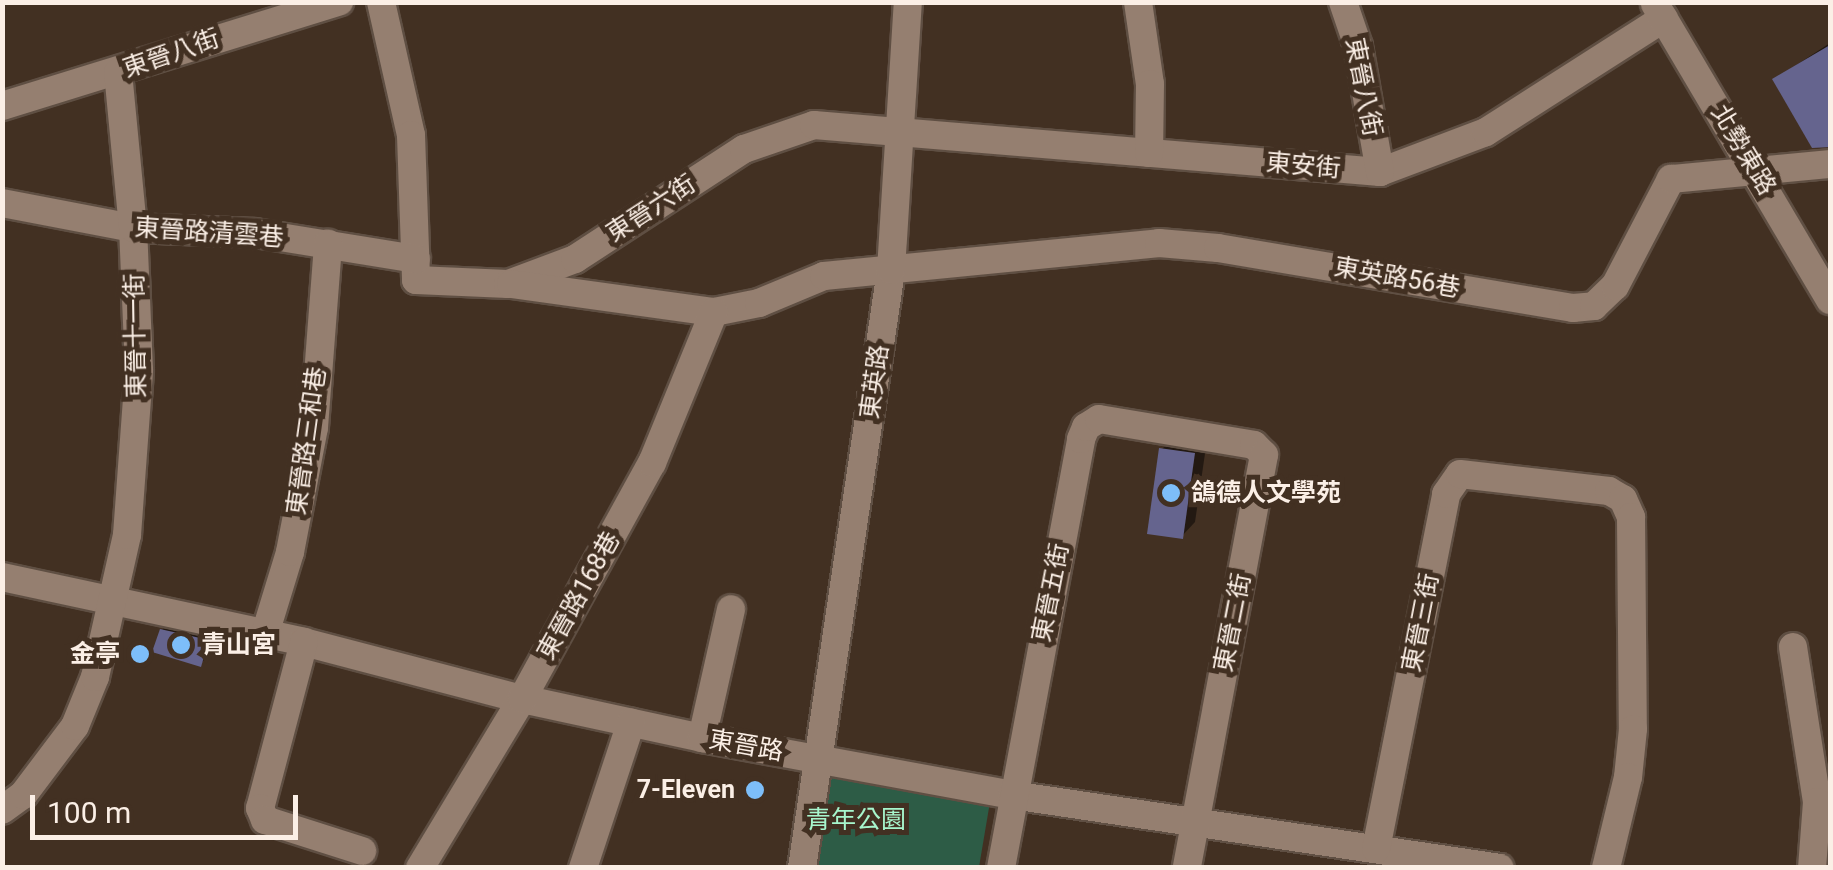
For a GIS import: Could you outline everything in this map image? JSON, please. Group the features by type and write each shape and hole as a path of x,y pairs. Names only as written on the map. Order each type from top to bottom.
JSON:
{"street":[{"path":"242,30 256,2"},
{"name":"東晉八街","path":"2,106 339,2"},
{"path":"381,2 410,135 416,259"},
{"name":"東英路","path":"802,868 891,270 903,133 908,2"},
{"path":"1138,2 1150,84 1149,153"},
{"name":"東晉八街","path":"1343,2 1358,46 1380,172"},
{"name":"東安街","path":"903,133 1380,172 1486,132 1659,10"},
{"name":"北勢東路","path":"1659,10 1830,300"},
{"name":"東晉十一街","path":"2,810 32,784 75,726 95,677 114,599 133,487 139,370 133,228 118,73"},
{"name":"東晉六街","path":"416,259 416,280 508,284 575,259 744,149 814,126 903,133"},
{"name":"東英路56巷","path":"891,270 1158,242 1218,248 1573,308 1594,306 1615,286 1671,179 1830,164"},
{"name":"東晉路清雲巷","path":"2,203 133,228 255,233 416,259"},
{"name":"東晉路三和巷","path":"265,634 290,552 314,427 328,244"},
{"path":"508,284 714,312 759,303 824,276 891,270"},
{"name":"東晉路168巷","path":"420,868 522,700 652,463 714,312"},
{"name":"東晉五街","path":"1000,868 1086,426 1099,418 1191,434"},
{"name":"東晉二街","path":"1187,868 1192,822 1264,456 1254,445 1191,434"},
{"name":"東晉三街","path":"1376,849 1446,494 1460,474 1609,491 1623,500 1631,517 1633,730 1628,777 1606,868"},
{"name":"東晉路","path":"2,577 304,642 522,700 702,738 1012,796 1500,868"},
{"path":"702,738 732,609"},
{"path":"304,642 260,808 266,820 362,851"},
{"path":"1794,648 1817,802 1812,868"},
{"path":"582,868 630,723"}],"green space":[{"name":"青年公園","path":"816,766 991,796 979,867 799,868"}],"building":[{"path":"1830,45 1830,147 1812,148 1772,79"},
{"name":"鴿德人文學苑","path":"1159,448 1195,453 1183,539 1147,534"},
{"name":"青山宮","path":"160,629 209,640 201,667 152,652"}],"place":[{"name":"鴿德人文學苑","path":"1171,493"},
{"name":"青山宮","path":"181,645"},
{"name":"金亭","path":"140,654"},
{"name":"7-Eleven","path":"755,790"}]}
